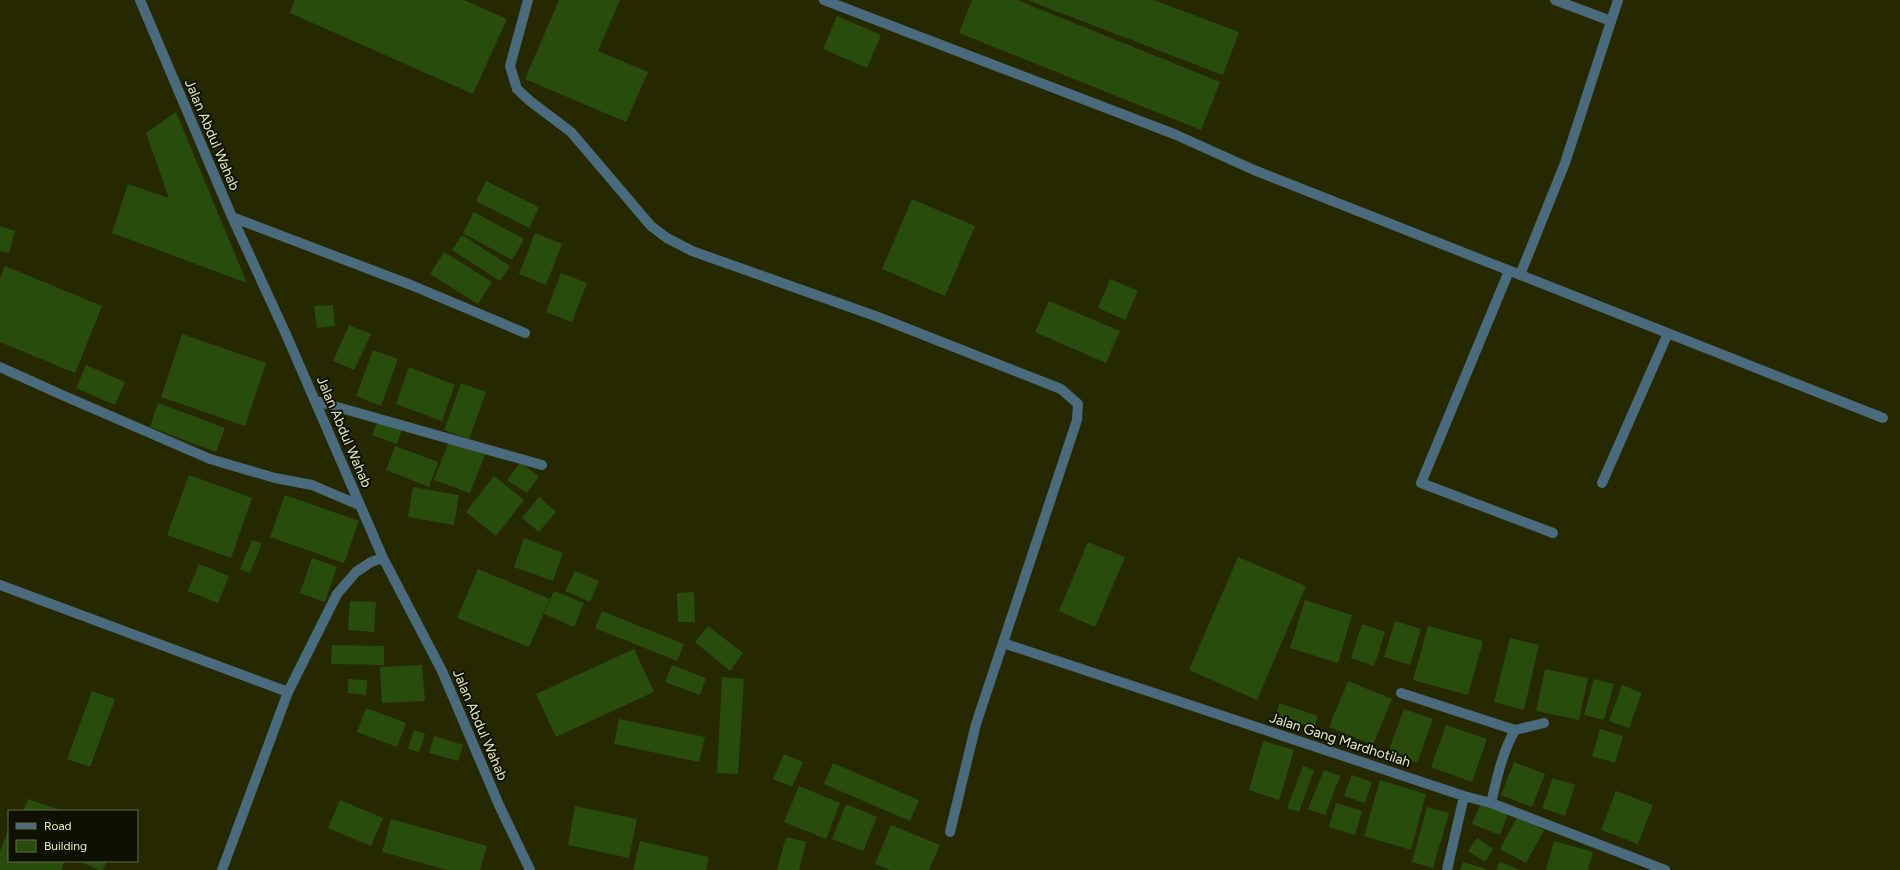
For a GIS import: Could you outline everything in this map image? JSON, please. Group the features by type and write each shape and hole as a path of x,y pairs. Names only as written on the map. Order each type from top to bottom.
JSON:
{"street":[{"name":"Jalan Abdul Wahab","path":"140,0 232,217 316,401 382,558 442,671 499,805 530,870"},
{"path":"528,0 510,66 517,89 530,101 571,132 651,226 667,238 692,251 892,322 1061,389 1078,404 1076,420 976,724 950,832"},
{"path":"824,0 1174,134 1254,170 1883,418"},
{"path":"1555,0 1611,22"},
{"path":"1520,275 1565,163 1618,0"},
{"path":"232,217 411,285 526,333"},
{"path":"1509,270 1421,483 1553,533"},
{"path":"1602,483 1668,333"},
{"path":"0,367 210,459 253,472 312,485 359,505"},
{"path":"316,401 542,465"},
{"path":"222,870 288,692 337,594 356,572 371,562 382,558"},
{"path":"0,585 288,692"},
{"name":"Jalan Gang Mardhotilah","path":"1003,644 1464,796 1491,803 1665,870"},
{"path":"1401,693 1515,730 1544,723"},
{"path":"1491,803 1501,762 1508,743 1515,730"},
{"path":"1447,870 1464,796"}],"building":[{"path":"295,0 464,0 507,19 473,94 290,13"},
{"path":"559,0 620,0 598,51 648,72 626,122 525,79"},
{"path":"972,0 1017,0 1220,82 1201,130 959,33"},
{"path":"1027,0 1154,0 1239,32 1223,75"},
{"path":"837,16 881,35 867,68 823,49"},
{"path":"176,112 247,283 112,233 128,184 169,198 146,133"},
{"path":"486,181 539,207 529,228 476,201"},
{"path":"912,199 975,226 945,296 882,269"},
{"path":"474,212 524,239 512,260 463,233"},
{"path":"0,226 15,231 9,253 0,251"},
{"path":"535,233 562,244 546,285 519,274"},
{"path":"462,235 510,266 500,281 452,250"},
{"path":"444,252 492,282 478,304 430,274"},
{"path":"5,266 102,306 75,373 0,342 0,279"},
{"path":"561,273 587,283 572,322 546,312"},
{"path":"1110,279 1138,291 1125,320 1098,308"},
{"path":"1049,301 1120,331 1106,363 1035,332"},
{"path":"333,305 335,326 317,328 314,306"},
{"path":"349,325 371,334 354,370 333,361"},
{"path":"182,334 266,363 245,426 161,397"},
{"path":"373,350 398,359 381,406 356,396"},
{"path":"86,365 125,382 115,405 76,388"},
{"path":"409,367 455,385 442,421 396,404"},
{"path":"461,383 486,392 469,439 444,430"},
{"path":"158,403 225,428 216,452 150,427"},
{"path":"378,420 402,429 397,444 372,435"},
{"path":"449,441 485,454 470,493 434,480"},
{"path":"395,446 438,462 429,487 386,470"},
{"path":"520,463 539,476 527,493 507,480"},
{"path":"189,475 252,498 231,558 167,535"},
{"path":"494,476 524,500 496,536 466,512"},
{"path":"413,487 459,495 454,525 408,517"},
{"path":"285,495 359,521 344,563 270,537"},
{"path":"539,497 556,512 539,532 522,518"},
{"path":"524,538 563,553 553,581 514,567"},
{"path":"252,540 262,543 250,573 240,569"},
{"path":"1088,542 1125,557 1095,627 1059,611"},
{"path":"1238,557 1306,586 1257,700 1189,670"},
{"path":"312,558 337,567 325,602 300,593"},
{"path":"199,564 229,576 218,603 188,591"},
{"path":"478,569 550,599 529,647 457,618"},
{"path":"575,571 599,581 590,602 565,591"},
{"path":"554,591 584,603 574,627 544,614"},
{"path":"694,592 695,622 678,622 677,593"},
{"path":"1305,600 1352,615 1338,663 1290,648"},
{"path":"350,601 376,602 374,632 348,630"},
{"path":"602,611 684,644 677,661 595,628"},
{"path":"1395,621 1421,629 1410,665 1384,657"},
{"path":"1362,624 1385,632 1374,666 1351,658"},
{"path":"708,626 743,653 730,671 695,642"},
{"path":"1428,626 1483,641 1468,695 1413,680"},
{"path":"1510,638 1539,645 1524,710 1494,702"},
{"path":"332,645 384,646 384,665 331,664"},
{"path":"634,649 654,692 556,737 536,694"},
{"path":"422,665 425,701 382,703 380,667"},
{"path":"672,665 706,678 700,695 665,682"},
{"path":"1545,669 1588,678 1579,720 1536,711"},
{"path":"722,677 744,679 738,774 717,773"},
{"path":"348,679 367,680 366,695 348,693"},
{"path":"1594,679 1614,684 1604,720 1584,715"},
{"path":"1348,681 1392,699 1373,745 1329,727"},
{"path":"1622,685 1642,693 1629,728 1609,721"},
{"path":"92,691 115,699 90,767 67,759"},
{"path":"1279,703 1318,716 1314,728 1276,715"},
{"path":"366,708 406,723 397,747 357,732"},
{"path":"1404,709 1433,719 1417,763 1388,752"},
{"path":"619,719 705,737 699,762 614,744"},
{"path":"1446,725 1487,739 1472,782 1431,767"},
{"path":"1600,729 1623,736 1615,763 1592,756"},
{"path":"414,730 425,734 419,752 408,749"},
{"path":"434,736 463,745 458,761 429,753"},
{"path":"1263,741 1294,750 1279,800 1249,790"},
{"path":"784,754 803,762 792,787 773,779"},
{"path":"1514,762 1545,774 1532,807 1501,795"},
{"path":"833,763 919,800 910,821 824,784"},
{"path":"1303,766 1314,770 1299,812 1287,808"},
{"path":"1324,770 1340,776 1325,815 1308,809"},
{"path":"1352,775 1372,782 1365,803 1344,796"},
{"path":"1553,778 1575,785 1565,816 1542,808"},
{"path":"1380,780 1426,794 1411,850 1364,836"},
{"path":"799,786 840,803 826,839 784,822"},
{"path":"1616,791 1653,805 1638,844 1601,830"},
{"path":"28,799 60,810 23,810"},
{"path":"340,800 383,818 371,846 328,828"},
{"path":"1336,803 1362,811 1355,835 1329,827"},
{"path":"1481,803 1508,814 1500,835 1472,824"},
{"path":"846,804 877,817 863,851 832,839"},
{"path":"575,806 637,819 629,858 568,845"},
{"path":"1427,807 1449,813 1433,868 1412,862"},
{"path":"1518,816 1544,830 1526,863 1500,849"},
{"path":"391,819 487,846 480,870 447,870 382,852"},
{"path":"891,825 940,845 929,870 890,870 875,864"},
{"path":"8,833 8,862 65,862 61,870 0,870 0,851"},
{"path":"786,837 806,842 799,870 777,870"},
{"path":"1477,838 1493,849 1485,862 1468,851"},
{"path":"640,841 709,857 706,870 633,870"},
{"path":"1554,841 1593,852 1588,870 1546,870"},
{"path":"80,862 107,862 103,870 99,870"},
{"path":"1463,862 1486,869 1486,870 1460,870"},
{"path":"1500,862 1520,870 1496,870"}]}
